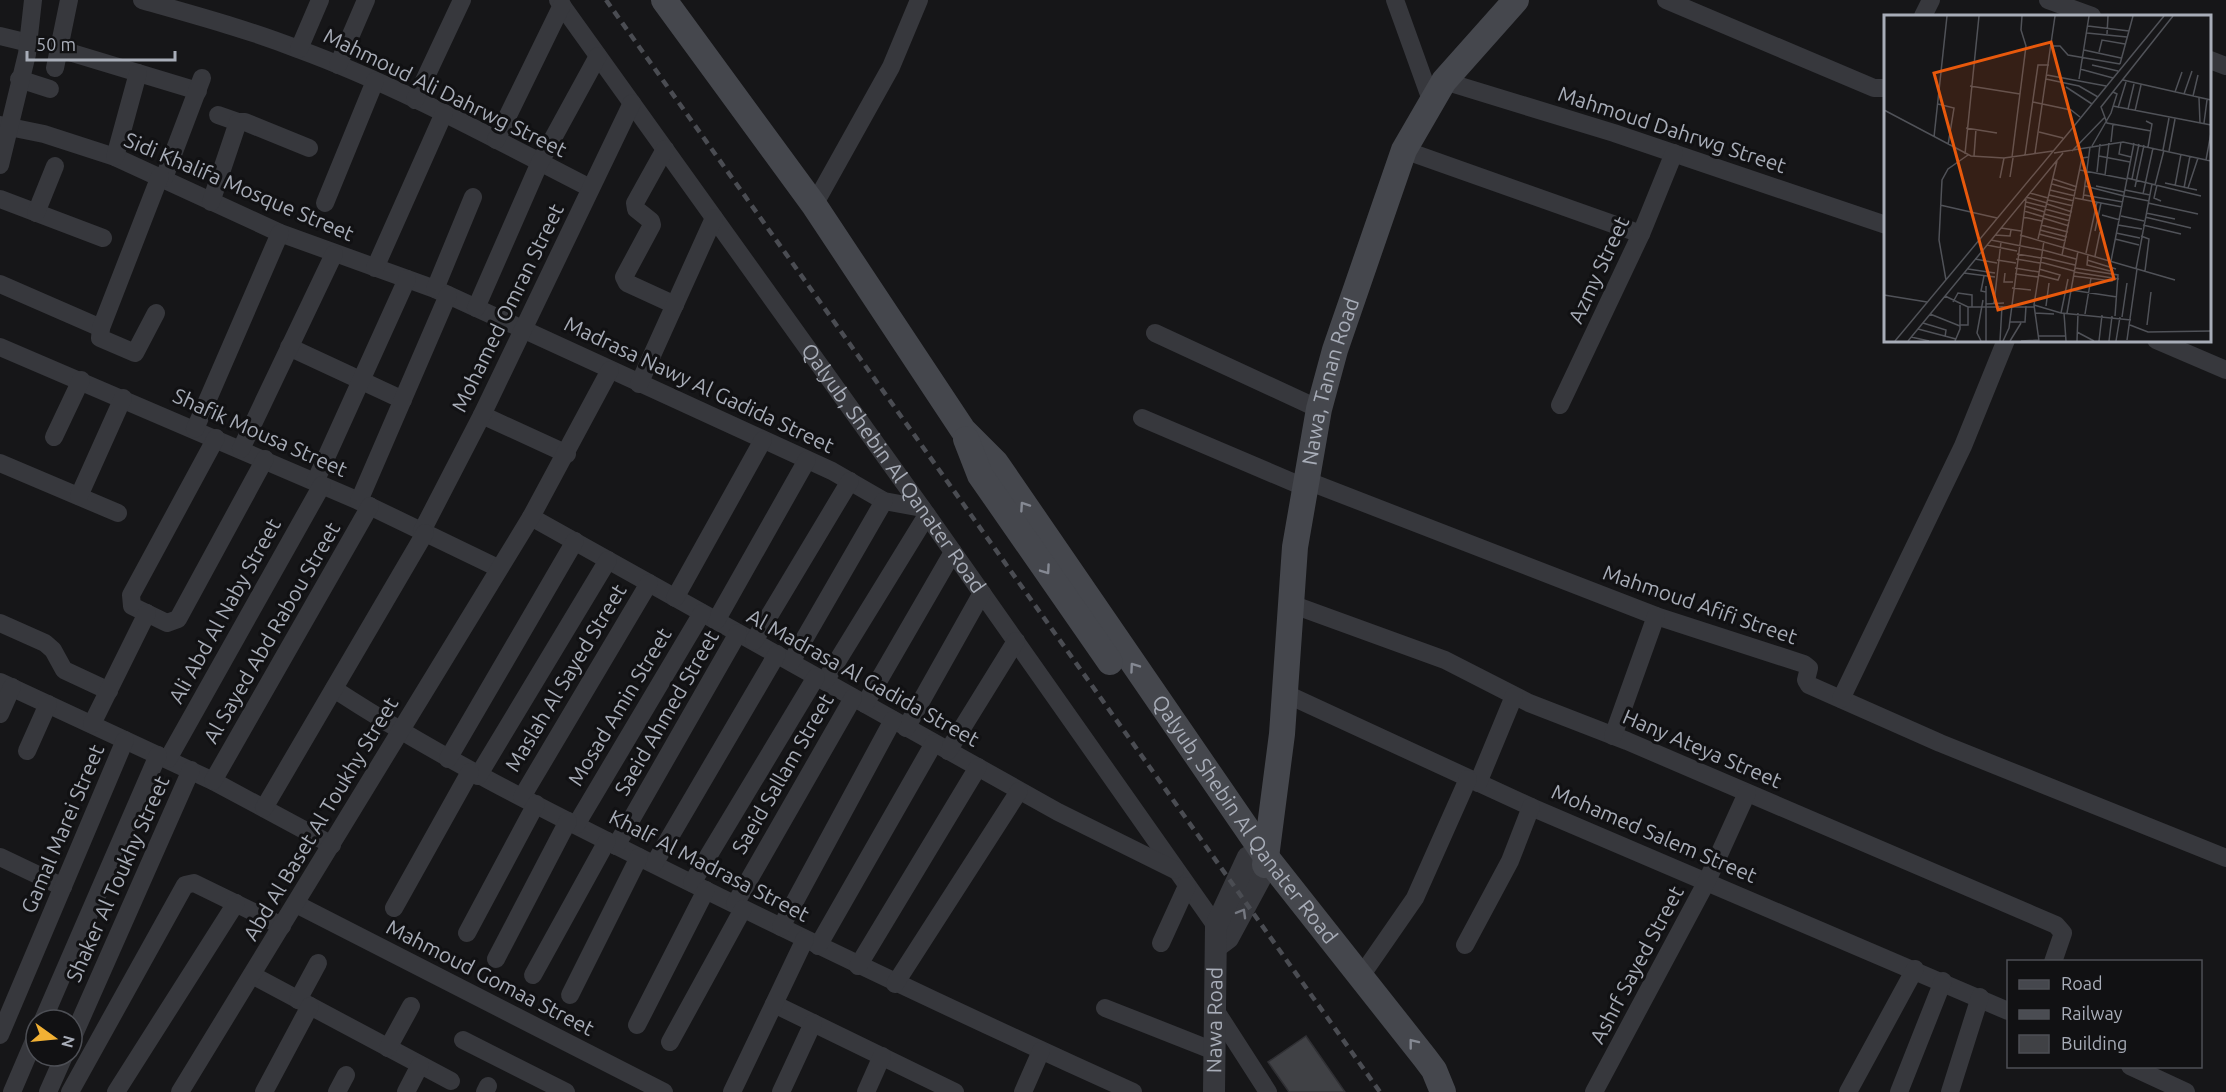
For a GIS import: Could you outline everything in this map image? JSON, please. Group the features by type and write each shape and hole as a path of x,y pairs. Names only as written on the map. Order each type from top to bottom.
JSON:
{"main road":[{"name":"Qalyub, Shebin Al Qanater Road","path":"664,0 814,205 963,430 980,476 1431,1092"},
{"name":"Nawa, Tanan Road","path":"1258,858 1271,809 1282,734 1295,547 1319,408 1335,350 1404,150 1438,90 1516,0"},
{"name":"Qalyub, Shebin Al Qanater Road","path":"1258,858 1361,976 1434,1070 1443,1092"}],"street":[{"path":"0,165 4,126 28,43 33,0"},
{"path":"55,68 69,0"},
{"name":"Mahmoud Ali Dahrwg Street","path":"141,0 299,49 338,65 444,113 590,188"},
{"path":"299,49 320,0"},
{"path":"338,65 366,0"},
{"path":"415,100 462,0"},
{"path":"814,205 891,67 920,0"},
{"path":"1395,0 1438,90"},
{"path":"1666,0 1874,88 1884,88"},
{"path":"1924,15 1931,0"},
{"path":"2048,0 2089,15"},
{"path":"496,140 560,2"},
{"name":"Qalyub, Shebin Al Qanater Road","path":"560,2 925,512 1182,878 1220,937"},
{"path":"0,36 28,43"},
{"path":"59,49 138,73 200,85 101,334"},
{"path":"476,308 540,162 598,56"},
{"path":"2211,60 2226,66"},
{"path":"115,157 138,73"},
{"path":"19,79 50,89"},
{"path":"325,203 375,81"},
{"name":"Mahmoud Dahrwg Street","path":"1438,90 1674,153 1884,224"},
{"name":"Mohamed Omran Street","path":"264,808 423,532 632,103"},
{"path":"375,268 444,113"},
{"path":"218,114 238,122 245,122 309,148"},
{"path":"212,201 238,122"},
{"name":"Sidi Khalifa Mosque Street","path":"4,126 44,134 115,157 280,233 442,292 523,328"},
{"path":"665,149 635,202 636,209 651,221 652,225 624,277 627,283 675,305"},
{"path":"1404,150 1641,234"},
{"name":"Azmy Street","path":"1560,405 1641,234 1674,153"},
{"path":"36,213 55,166"},
{"name":"Al Sayed Abd Rabou Street","path":"213,781 364,504 442,292 473,197"},
{"path":"0,199 103,238"},
{"path":"639,384 714,218"},
{"path":"195,429 280,233"},
{"path":"241,449 334,254"},
{"name":"Ali Abd Al Naby Street","path":"48,1008 163,757 318,484 361,380 407,279"},
{"path":"0,284 135,353 156,313"},
{"name":"Madrasa Nawy Al Gadida Street","path":"523,328 639,384 807,460 884,501 925,512"},
{"path":"1155,333 1319,408"},
{"path":"1841,699 1963,446 2005,342"},
{"path":"2161,342 2226,370"},
{"name":"Shafik Mousa Street","path":"0,347 265,459 498,568"},
{"path":"289,347 403,400"},
{"name":"Abd Al Baset Al Toukhy Street","path":"180,1092 531,517 567,454 610,370"},
{"path":"54,436 81,380"},
{"path":"79,496 123,398"},
{"path":"482,415 567,454"},
{"name":"Mahmoud Afifi Street","path":"1142,418 1305,484 1656,616 1804,664 1809,671 1808,684 1940,743 2226,858"},
{"path":"216,438 131,596 140,609 167,623 178,619 265,459"},
{"path":"675,598 763,440"},
{"name":"Mosad Amin Street","path":"496,959 572,823 709,617 807,460"},
{"path":"0,463 118,513"},
{"name":"Saeid Ahmed Street","path":"533,975 612,843 850,481"},
{"path":"570,995 647,861 784,658 884,501"},
{"path":"637,1025 699,886 820,679 925,512"},
{"name":"Al Madrasa Al Gadida Street","path":"531,517 941,747 1182,878"},
{"path":"448,759 575,541"},
{"name":"Saeid Sallam Street","path":"670,1042 739,906 859,701 953,552"},
{"path":"394,908 474,774 608,560"},
{"name":"Maslah Al Sayed Street","path":"467,933 529,801 649,583"},
{"path":"782,927 900,724 982,593"},
{"name":"Hany Ateya Street","path":"1291,604 1445,660 1514,696 1613,736 2056,926 2063,933 2054,960"},
{"path":"92,724 109,691 140,609"},
{"path":"1613,736 1656,616"},
{"path":"0,623 45,643 53,650 64,670 109,691"},
{"path":"732,1092 774,1004 812,942 941,747 1016,641"},
{"path":"0,714 6,684 191,770 332,845"},
{"name":"Khalf Al Madrasa Street","path":"334,689 400,732 474,774 895,984 1133,1092"},
{"name":"Mohamed Salem Street","path":"1284,693 1531,807 1915,969 2007,1011"},
{"path":"1361,976 1414,898 1514,696"},
{"path":"27,751 48,704"},
{"name":"Gamal Marei Street","path":"0,1035 125,740"},
{"path":"858,966 978,767"},
{"name":"Shaker Al Toukhy Street","path":"84,1012 191,770"},
{"path":"895,984 1019,790"},
{"name":"Ashrf Sayed Street","path":"1594,1092 1707,881 1747,793"},
{"path":"1465,945 1510,861 1531,807"},
{"path":"0,857 63,887"},
{"name":"Nawa Road","path":"1214,1092 1214,1008 1220,937 1258,858"},
{"path":"1161,943 1182,878"},
{"path":"70,1092 185,885 194,883 282,926"},
{"path":"116,1092 236,903"},
{"name":"Mahmoud Gomaa Street","path":"296,904 664,1092"},
{"path":"264,1092 304,1003 318,963"},
{"path":"1848,1092 1915,969"},
{"path":"252,975 451,1081"},
{"path":"1899,1092 1943,981"},
{"path":"1950,1092 1980,998"},
{"path":"774,1004 955,1092"},
{"path":"388,1048 411,1006"},
{"path":"1105,1008 1214,1051"},
{"path":"1214,1008 1268,1092"},
{"path":"781,1092 813,1023"},
{"path":"463,1040 566,1092"},
{"path":"1023,1092 1041,1051"},
{"path":"866,1092 882,1056"},
{"path":"9,1084 24,1057"},
{"path":"406,1092 420,1065"},
{"path":"48,1092 59,1068"},
{"path":"2134,1068 2186,1092"},
{"path":"337,1092 346,1075"}],"building":[{"path":"1306,1036 1345,1092 1289,1092 1268,1062"}],"railway":[{"path":"606,0 1380,1092"}]}
